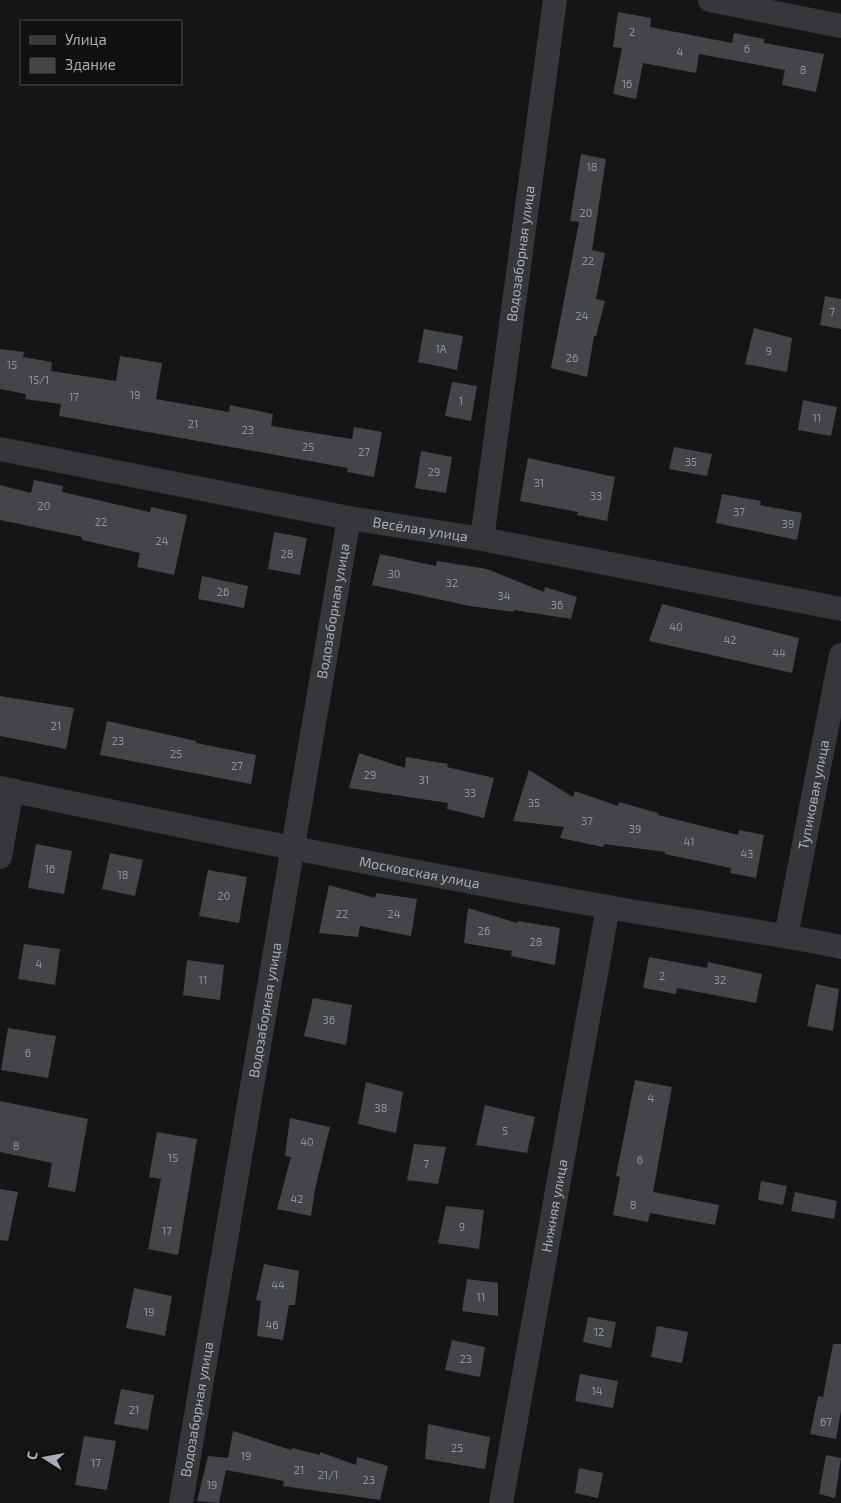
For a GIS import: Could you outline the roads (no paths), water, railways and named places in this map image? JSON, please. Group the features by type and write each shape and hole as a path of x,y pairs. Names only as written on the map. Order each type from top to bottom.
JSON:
{"street":[{"name":"Водозаборная улица","path":"482,539 555,0"},
{"path":"710,0 841,26"},
{"name":"Весёлая улица","path":"0,449 349,518 482,539 841,609"},
{"name":"Водозаборная улица","path":"181,1503 349,518"},
{"name":"Тупиковая улица","path":"786,936 841,655"},
{"path":"0,857 6,789"},
{"name":"Московская улица","path":"6,789 292,847 608,907 786,936 841,948"},
{"name":"Нижняя улица","path":"501,1503 608,907"}]}
